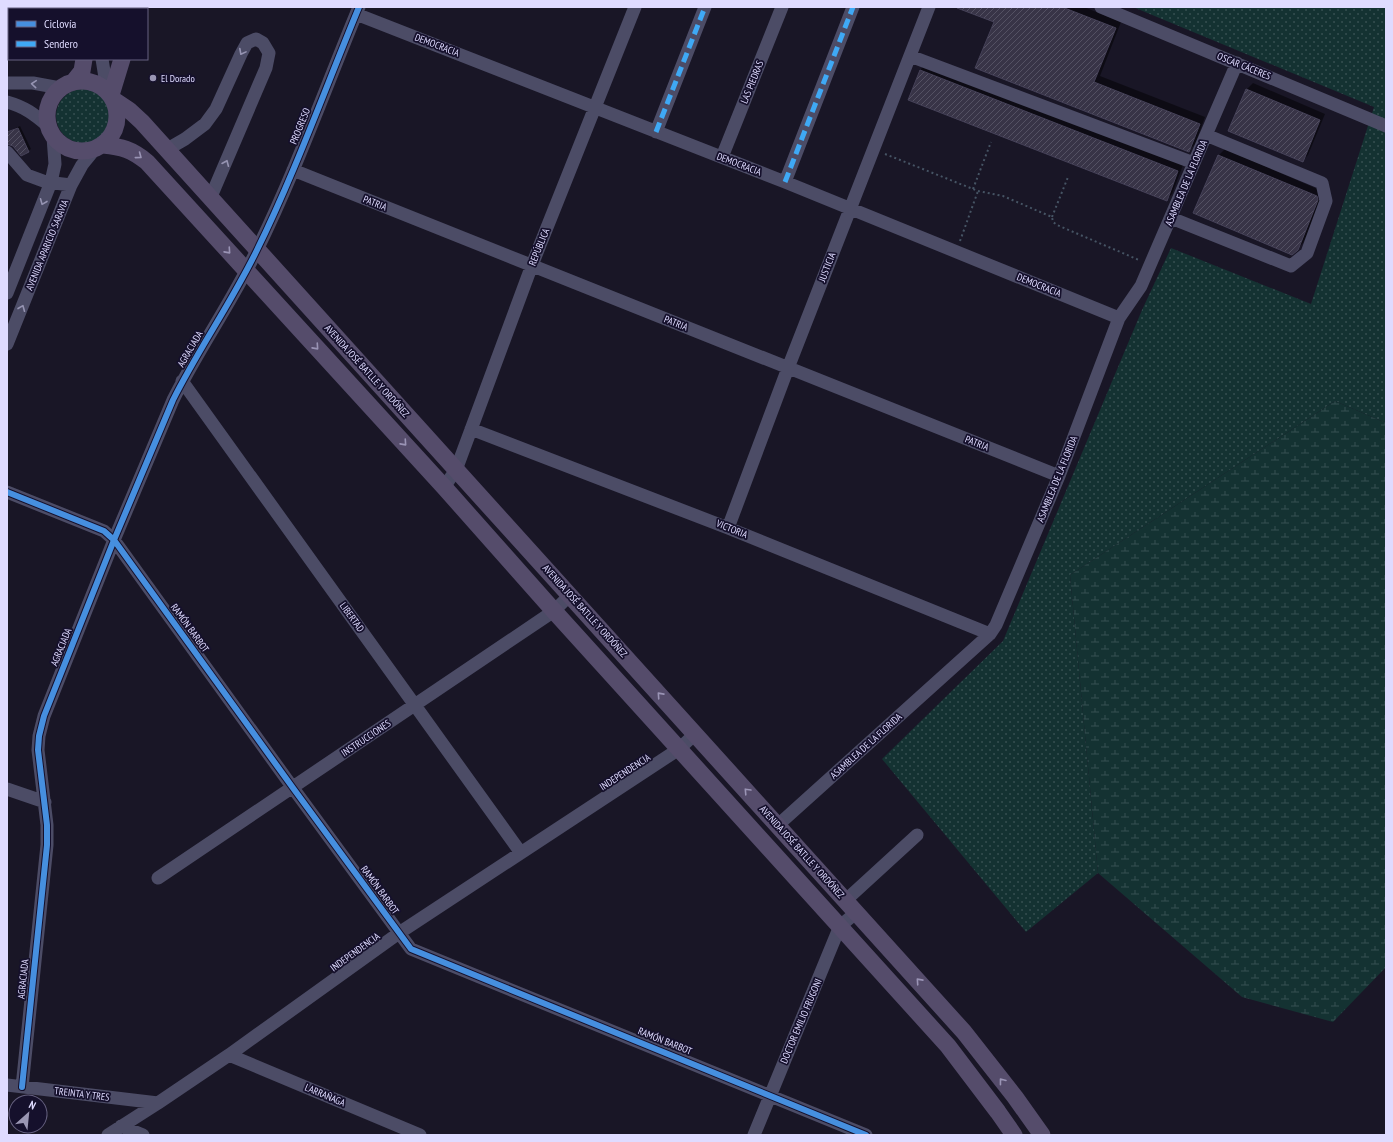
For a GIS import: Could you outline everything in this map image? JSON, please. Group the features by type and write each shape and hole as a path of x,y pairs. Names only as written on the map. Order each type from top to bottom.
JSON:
{"main road":[{"path":"67,84 86,81 92,82 111,95 117,109 118,120 113,134 99,147 83,151 72,150 62,145 51,132 46,118 47,109 54,94 82,71 84,60"},
{"path":"111,95 122,60"},
{"name":"AVENIDA JOSÉ BATLLE Y ORDÓÑEZ","path":"111,95 142,122 964,1032 1015,1097 1042,1135"},
{"name":"AVENIDA JOSÉ BATLLE Y ORDÓÑEZ","path":"99,147 121,147 135,152 147,162 444,487 678,749 948,1046 1014,1135"}],"street":[{"name":"REPÚBLICA","path":"444,487 456,470 532,266 635,7"},
{"path":"656,132 705,7"},
{"name":"LAS PIEDRAS","path":"722,157 782,7"},
{"path":"785,182 853,7"},
{"name":"JUSTICIA","path":"728,528 788,368 929,7"},
{"name":"OSCAR CÁCERES","path":"1101,7 1386,126"},
{"name":"DEMOCRACIA","path":"358,10 595,108 850,208 1119,318"},
{"name":"PROGRESO","path":"257,250 293,170 358,10"},
{"path":"166,150 185,139 205,124 216,109 247,43 256,39 264,42 269,53 266,68 210,199"},
{"path":"910,56 1194,163"},
{"path":"102,60 111,95"},
{"name":"ASAMBLEA DE LA FLORIDA","path":"778,825 990,634 996,625 1059,476 1119,318 1142,286 1237,63"},
{"path":"7,83 67,84"},
{"path":"7,102 21,106 34,113 51,132"},
{"name":"AVENIDA APARICIO SARAVIA","path":"7,293 51,182 55,164 51,132"},
{"path":"1171,218 1291,266 1307,253 1326,201 1322,183 1206,135"},
{"name":"AVENIDA APARICIO SARAVIA","path":"7,344 71,186 82,165 99,147"},
{"path":"7,152 26,175 71,186"},
{"name":"PATRIA","path":"293,170 1059,476"},
{"name":"AGRACIADA","path":"22,1087 47,845 48,825 38,750 39,736 44,716 114,540 173,400 182,381 247,271 257,250"},
{"name":"LIBERTAD","path":"182,381 521,853"},
{"name":"VICTORIA","path":"472,429 728,528 990,634"},
{"name":"RAMÓN BARBOT","path":"7,492 104,531 114,540 411,949 866,1135"},
{"name":"INSTRUCCIONES","path":"158,878 554,611 570,595"},
{"name":"INDEPENDENCIA","path":"108,1135 230,1055 399,933 678,749 695,734"},
{"path":"7,789 45,802"},
{"name":"DOCTOR EMILIO FRUGONI","path":"754,1135 840,926 851,906 917,834"},
{"name":"LARRAÑAGA","path":"230,1055 420,1135"},
{"name":"TREINTA Y TRES","path":"7,1085 158,1103"},
{"path":"998,1112 1015,1097"},
{"path":"122,1126 143,1135"}],"path":[{"path":"972,189 991,142"},
{"path":"873,150 972,189 1003,196 1052,217 1057,225 1150,265"},
{"path":"1052,217 1068,177"},
{"path":"956,251 978,191"}],"green space":[{"path":"1133,7 1386,7 1386,423 1335,401 1070,575 1098,873 1026,932 882,759 1003,641 1142,310 1171,248 1311,304 1374,107"},
{"path":"78,89 88,89 98,93 106,101 110,111 110,121 106,131 98,139 88,143 78,143 68,139 60,131 56,121 56,111 60,101 68,93"},
{"path":"1335,401 1386,423 1386,967 1333,1022 1242,997 1098,873 1070,575"}],"building":[{"path":"957,7 1062,7 1116,28 1094,82 1200,124 1189,152 975,68 994,22"},
{"path":"920,70 1178,171 1167,201 908,100"},
{"path":"1246,89 1320,120 1303,162 1228,131"},
{"path":"18,128 29,152 21,156 13,146 7,144 7,132"},
{"path":"1218,155 1317,196 1318,200 1298,250 1292,255 1193,213"}],"marked path":[{"path":"656,132 705,7"},
{"path":"785,182 853,7"}],"cycle path":[{"path":"22,1087 47,845 47,825 38,750 39,736 44,716 114,540 173,400 256,252 284,192 359,7"},
{"path":"7,492 104,531 114,540 411,949 866,1135"}],"place":[{"name":"El Dorado","path":"153,78"}]}
